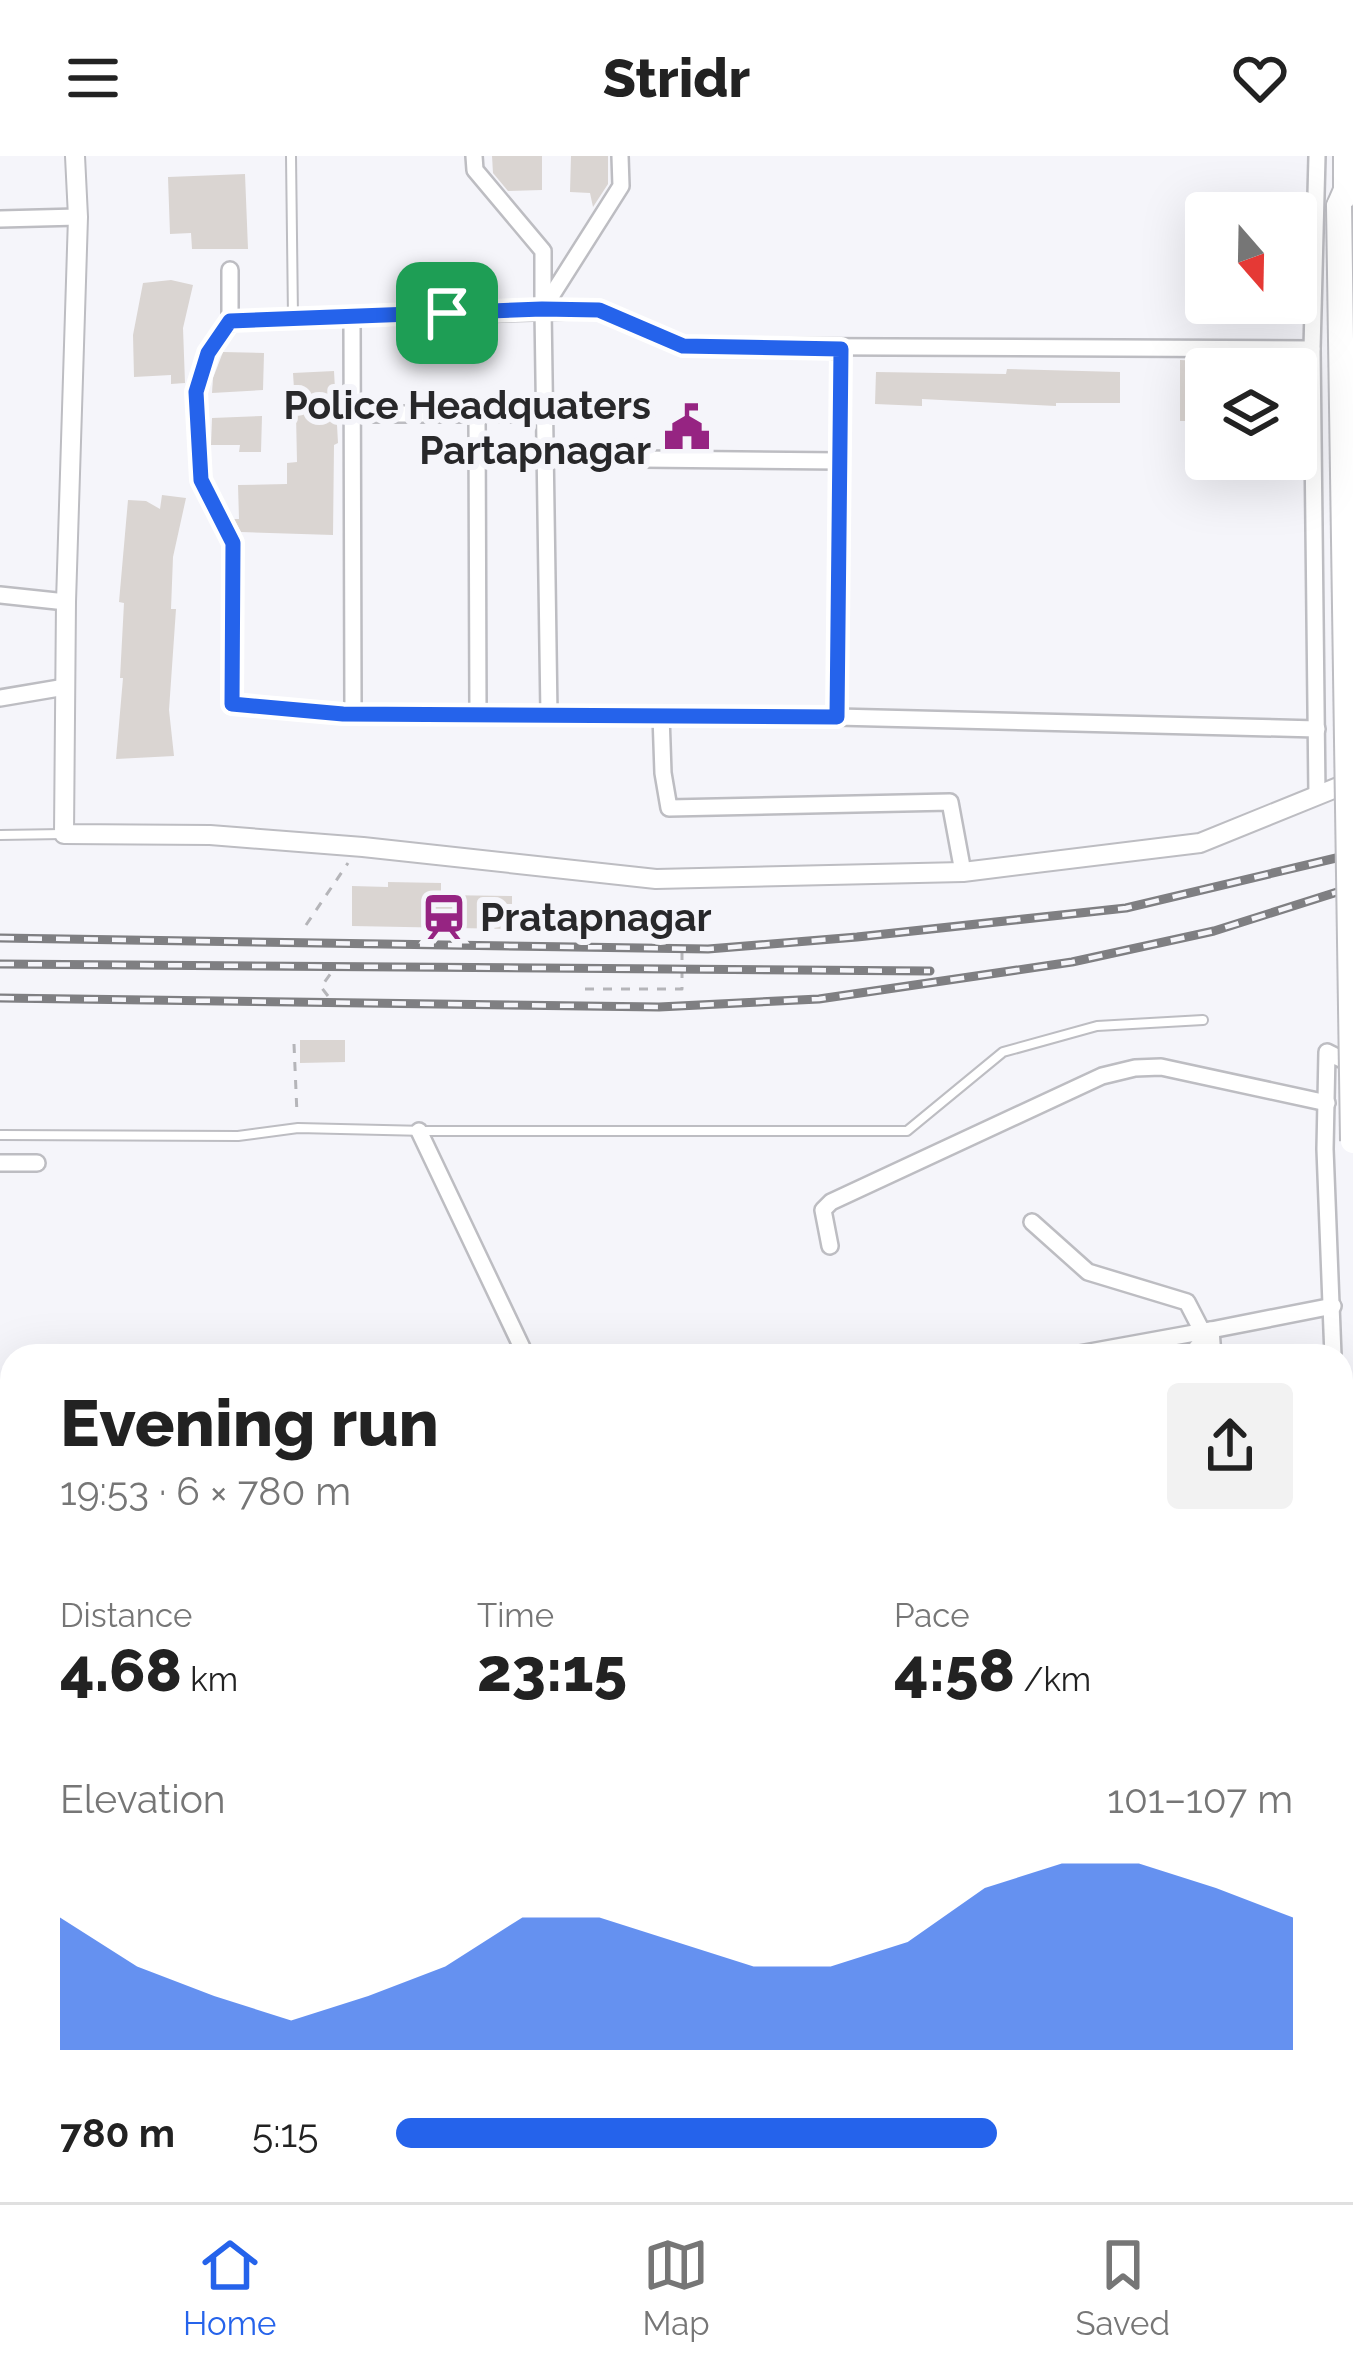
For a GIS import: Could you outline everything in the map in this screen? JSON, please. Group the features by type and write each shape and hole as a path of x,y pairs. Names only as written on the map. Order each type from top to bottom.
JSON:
{"main road":[{"path":"1332,156 1333,191 1339,206 1353,1141"},
{"path":"1339,206 1346,190 1346,156"}],"street":[{"path":"75,156 78,217 64,835 210,836 656,878 963,872 1200,843 1353,782"},
{"path":"475,156 475,170 543,251 549,715"},
{"path":"542,309 621,186 620,156"},
{"path":"1312,348 1317,156"},
{"path":"0,219 78,217"},
{"path":"230,270 230,321 208,353 196,392 201,480 233,543 232,704 353,713 837,717 1316,730"},
{"path":"230,321 599,310 683,346 1185,349"},
{"path":"352,316 353,713"},
{"path":"837,717 841,349"},
{"path":"352,414 544,414"},
{"path":"477,415 478,714"},
{"path":"544,458 840,460"},
{"path":"1313,480 1317,796"},
{"path":"0,595 66,602"},
{"path":"0,698 65,687"},
{"path":"661,716 669,808 950,802 963,872"},
{"path":"1333,1344 1327,1052 1353,1065"},
{"path":"830,1246 824,1210 831,1202 1102,1076 1161,1067 1327,1103"},
{"path":"419,1131 520,1344"},
{"path":"0,1162 37,1163"},
{"path":"1031,1222 1088,1271 1186,1303 1207,1330 1211,1344"},
{"path":"1132,1344 1333,1306"},
{"path":"1198,1344 1207,1330"}],"lane":[{"path":"291,156 293,318"},
{"path":"0,835 64,835"},
{"path":"0,1135 238,1136 298,1128 907,1131 1004,1052 1097,1026 1203,1020"}],"path":[{"path":"306,925 358,847"},
{"path":"585,988 682,988 682,949"},
{"path":"328,996 322,987 331,973"},
{"path":"294,1044 298,1128"}],"building":[{"path":"492,156 542,156 542,190 508,191 493,173"},
{"path":"571,156 608,156 608,184 593,207 590,193 570,192"},
{"path":"245,174 248,249 192,249 191,233 170,234 168,177"},
{"path":"171,280 193,285 183,328 185,383 171,384 171,375 134,377 133,335 143,283"},
{"path":"223,352 264,353 263,390 212,393"},
{"path":"1180,360 1185,360 1185,421 1180,421"},
{"path":"1007,369 1120,372 1120,403 1056,406 922,399 922,406 875,404 876,372 1006,374"},
{"path":"334,371 338,443 334,445 333,535 241,532 234,519 239,519 238,485 287,484 287,463 297,462 296,414 306,414 306,388 294,389 293,373"},
{"path":"262,416 261,452 239,452 240,445 211,445 212,418"},
{"path":"162,495 186,498 173,557 171,609 176,609 169,710 174,756 116,759 123,678 124,603 119,602 128,500 146,501 160,509"},
{"name":"Pratapnagar","path":"388,882 441,883 441,895 512,896 512,929 352,926 352,886 388,887"},
{"path":"300,1040 345,1040 345,1062 300,1063"}],"railway":[{"path":"0,938 708,949 1126,908 1353,854"},
{"path":"0,998 659,1007 819,999 1072,962 1214,931 1353,887"},
{"path":"0,964 930,971"}],"place":[{"name":"Police Headquaters Partapnagar","path":"687,427"},
{"name":"Pratapnagar","path":"444,917"}],"route":[{"path":"599,310 683,346 841,349 837,717 343,714 232,704 233,543 201,480 196,392 208,353 230,321 447,313 599,310"}]}
